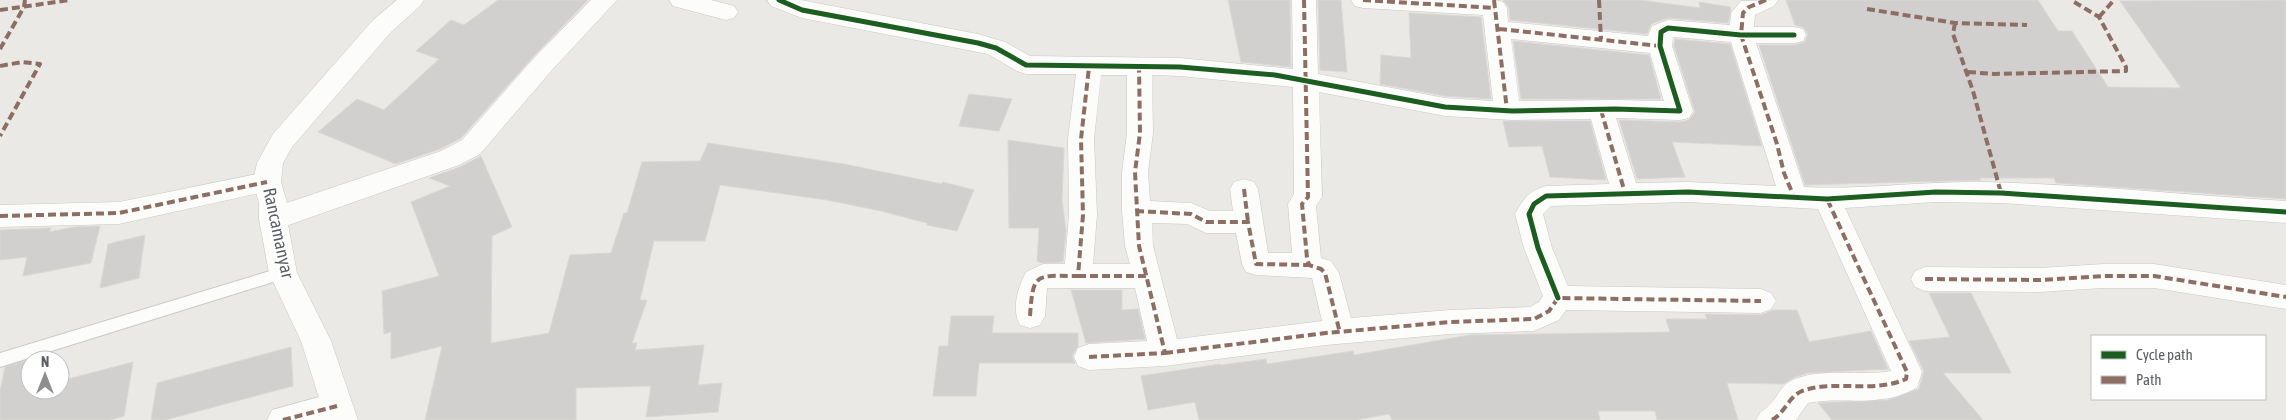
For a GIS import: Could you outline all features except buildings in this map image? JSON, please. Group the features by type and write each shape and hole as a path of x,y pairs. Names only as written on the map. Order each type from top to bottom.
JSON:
{"street":[{"name":"Rancamanyar","path":"340,413 316,340 283,274 273,219 273,203 267,182 270,163 282,141 382,26 412,0"},
{"path":"273,219 450,158 471,147 543,64 606,0"},
{"path":"681,0 726,12"},
{"path":"779,0 802,10 978,43 996,48 1026,65 1180,67 1306,79 1445,107 1507,110 1680,111 1660,46 1661,32 1668,28 1741,35 1794,35"},
{"path":"1304,0 1308,197 1302,204 1308,265"},
{"path":"1363,0 1496,12 1660,46"},
{"path":"1766,0 1749,7 1743,13 1741,35 1777,144 1784,173 1794,197"},
{"path":"1496,12 1507,110"},
{"path":"1139,65 1140,133 1135,172 1139,246 1165,352"},
{"path":"1078,276 1083,215 1081,139 1090,67"},
{"path":"1601,110 1625,193"},
{"path":"0,216 119,212 267,182"},
{"path":"1244,189 1256,264 1308,265 1321,269 1325,274 1340,333"},
{"path":"1558,298 1538,248 1529,214 1530,210 1546,196 1688,192 1827,199 1936,192 2001,193 2286,212"},
{"path":"1772,420 1781,417 1791,400 1800,392 1820,387 1890,387 1906,379 1907,372 1827,199"},
{"path":"1136,211 1191,214 1206,222 1248,222"},
{"path":"1030,316 1032,289 1036,280 1043,276 1147,276"},
{"path":"1925,279 2040,280 2103,276 2154,276 2286,297"},
{"path":"1558,298 1761,301"},
{"path":"1090,357 1165,352 1450,322 1534,319 1550,311 1558,298"},
{"path":"283,420 340,413"}],"lane":[{"path":"1,360 283,274"}],"marked path":[{"path":"0,49 24,7 25,0"},
{"path":"0,10 70,0"},
{"path":"1304,0 1308,197 1302,204 1307,258 1309,265 1321,269 1325,273 1340,333"},
{"path":"1363,0 1495,8"},
{"path":"1494,0 1507,110"},
{"path":"1599,0 1601,39"},
{"path":"1766,0 1749,7 1743,13 1741,35 1777,144 1784,173 1794,197"},
{"path":"1968,72 1994,74 2126,71 2126,67 2099,17 2071,0"},
{"path":"2099,17 2114,0"},
{"path":"1867,9 1955,23 2027,25"},
{"path":"1955,23 1953,34 1973,91 2001,193"},
{"path":"1499,29 1660,46"},
{"path":"0,66 22,62 40,64 0,136"},
{"path":"1089,357 1165,353 1139,246 1135,172 1140,133 1139,65"},
{"path":"1030,316 1032,289 1036,280 1043,276 1078,276 1083,215 1081,139 1089,67"},
{"path":"1601,110 1625,193"},
{"path":"0,216 119,213 267,182"},
{"path":"1244,189 1248,222"},
{"path":"1772,420 1782,414 1797,393 1802,391 1828,387 1883,386 1895,384 1906,379 1907,372 1827,199"},
{"path":"1136,211 1191,214 1206,222 1248,222 1256,264 1309,265"},
{"path":"1078,276 1147,276"},
{"path":"1925,279 2040,280 2103,276 2154,276 2286,297"},
{"path":"1165,353 1326,333 1450,322 1534,319 1549,311 1558,298 1761,301"},
{"path":"283,420 337,406"}],"cycle path":[{"path":"779,0 802,10 978,43 996,48 1026,65 1180,67 1275,75 1445,107 1512,111 1615,109 1680,111 1660,46 1661,32 1668,28 1741,35 1794,35"},
{"path":"1558,298 1538,248 1529,214 1534,204 1546,196 1688,192 1827,199 1936,192 2001,193 2286,212"}]}
